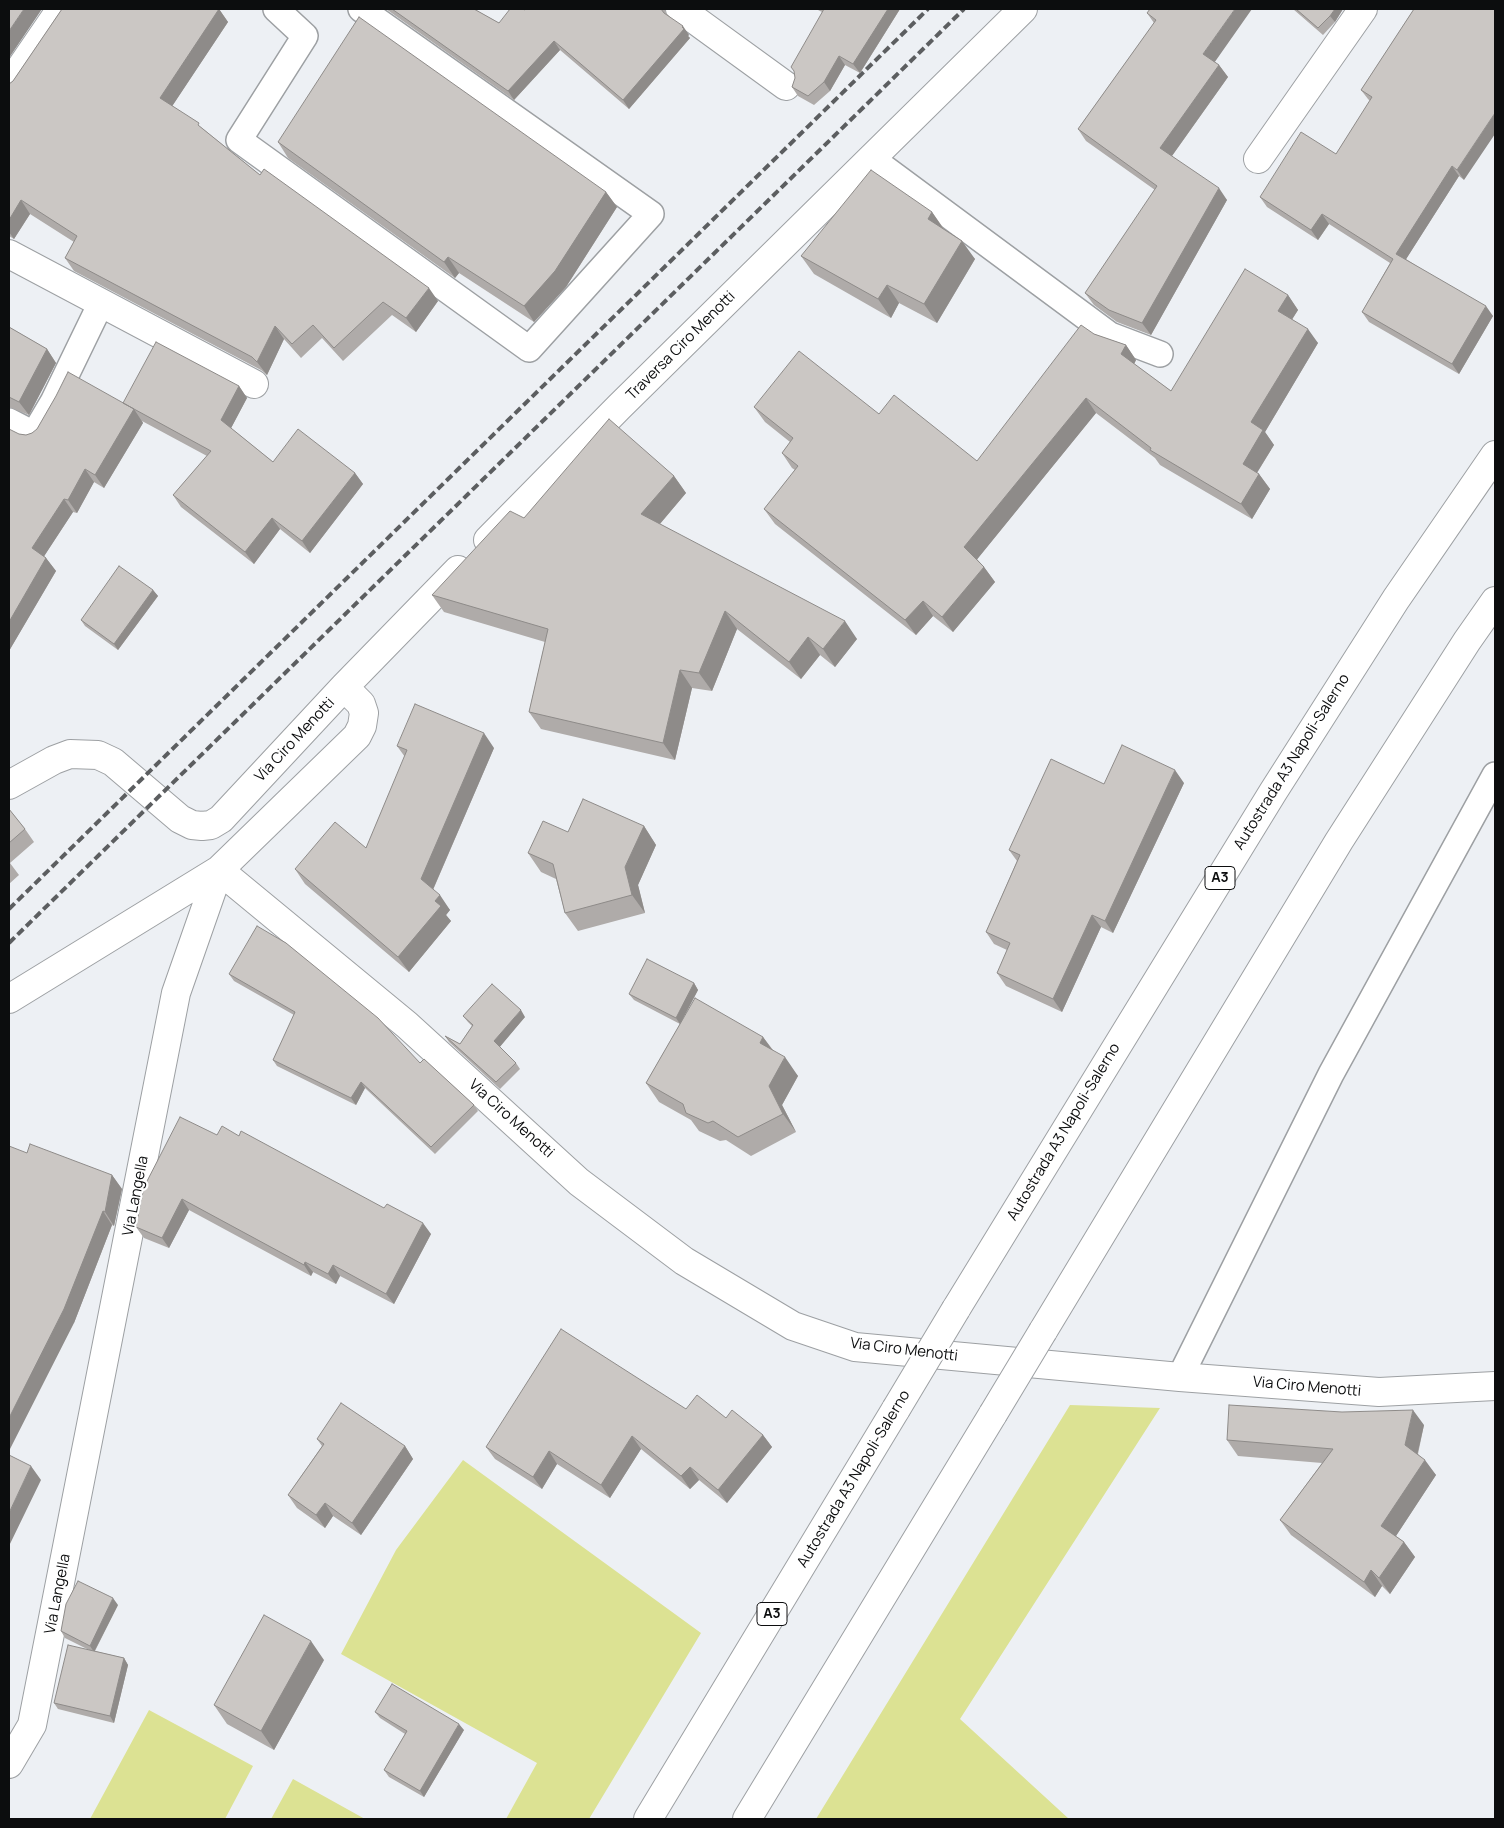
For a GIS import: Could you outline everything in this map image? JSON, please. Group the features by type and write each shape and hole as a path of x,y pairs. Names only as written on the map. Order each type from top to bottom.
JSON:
{"main road":[{"path":"9,85 61,9"},
{"path":"680,9 786,86"},
{"name":"Traversa Ciro Menotti","path":"344,688 619,406 1023,9"},
{"path":"1258,159 1363,9"},
{"path":"9,254 254,384"},
{"name":"Autostrada A3 Napoli-Salerno","path":"648,1819 956,1309 1278,783 1396,599 1495,455"},
{"path":"746,1819 1044,1331 1339,841 1467,641 1495,601"},
{"name":"Via Ciro Menotti","path":"9,785 54,760 70,754 98,755 113,762 180,819 192,825 211,825 221,819 344,688 361,704 364,713 362,726 357,736 219,870 407,1025 579,1182 684,1261 792,1326 855,1347 1180,1377 1379,1392 1495,1386"},
{"path":"9,999 219,870"},
{"name":"Via Langella","path":"9,1764 32,1725 176,994 219,870"}],"lane":[{"path":"276,9 305,36 239,140 529,349 651,214 361,9"},
{"path":"871,158 1110,335 1160,354"},
{"path":"9,421 34,434 54,402 101,303"},
{"path":"1180,1377 1331,1074 1495,775"}],"green space":[{"path":"1070,1405 1160,1408 960,1719 1069,1819 816,1819"},
{"path":"463,1460 701,1633 589,1819 506,1819 537,1763 341,1654 396,1550"},
{"path":"149,1710 253,1766 225,1819 90,1819"},
{"path":"293,1779 365,1819 271,1819"}],"building":[{"path":"9,9 24,9 9,31"},
{"path":"62,9 219,9 160,98 199,123 198,125 260,175 264,169 429,288 406,318 383,302 334,348 313,325 292,344 275,326 257,362 252,357 65,258 77,236 21,200 9,220 9,84 13,81"},
{"path":"392,9 474,9 499,23 510,9 661,9 683,26 684,29 623,100 554,41 508,91"},
{"path":"824,9 888,9 853,64 839,56 824,82 808,96 792,87 795,78 791,67"},
{"path":"1150,9 1235,9 1203,54 1219,65 1160,148 1219,188 1142,323 1109,310 1085,293 1157,186 1078,129 1156,20 1147,13"},
{"path":"1296,9 1335,9 1318,28"},
{"path":"1414,9 1495,9 1495,113 1457,170 1452,166 1396,254 1486,306 1452,364 1362,312 1393,259 1322,214 1311,230 1260,197 1301,132 1336,154 1372,97 1361,90"},
{"path":"359,17 606,192 555,271 524,306 448,257 444,262 278,142"},
{"path":"871,170 932,212 928,219 962,241 924,304 887,285 878,299 801,256"},
{"path":"1245,269 1288,295 1278,311 1308,329 1251,422 1263,430 1243,464 1259,474 1241,504 1150,450 1151,448 1086,398 964,547 984,567 942,617 923,601 905,620 764,509 798,466 782,453 793,438 754,407 799,351 879,414 894,395 977,461 1081,325 1094,334 1126,345 1121,354 1171,391"},
{"path":"9,327 47,349 19,402 9,397"},
{"path":"156,342 239,386 221,420 273,462 298,429 355,473 302,541 272,518 245,552 173,495 211,451 123,403"},
{"path":"68,372 134,409 95,475 85,469 68,500 64,499 32,548 46,558 9,622 9,429 26,435 37,429"},
{"path":"609,419 674,476 641,514 845,621 823,649 808,637 789,662 725,611 699,673 680,670 663,743 529,712 548,629 432,595 510,511 524,518"},
{"path":"119,566 153,590 114,644 81,620"},
{"path":"415,704 484,733 421,879 440,895 435,901 441,906 398,957 295,869 335,822 366,848 407,750 397,746"},
{"path":"1122,745 1175,770 1105,921 1092,915 1053,999 997,973 1010,943 986,932 1020,855 1009,850 1051,759 1104,784"},
{"path":"583,799 644,826 625,867 632,895 565,913 553,864 528,853 543,821 568,832"},
{"path":"9,809 25,829 9,843"},
{"path":"257,926 286,943 378,1018 420,1063 424,1059 474,1105 431,1147 361,1082 351,1098 273,1060 295,1012 229,974"},
{"path":"647,959 694,983 676,1018 629,994"},
{"path":"492,984 521,1010 494,1041 516,1063 496,1082 445,1036 460,1044 473,1025 463,1016"},
{"path":"695,998 763,1037 760,1043 785,1057 769,1086 783,1114 738,1137 713,1121 708,1123 686,1113 683,1104 646,1083"},
{"path":"180,1117 217,1135 222,1126 239,1136 241,1131 384,1208 387,1204 423,1223 386,1294 333,1265 328,1274 305,1262 304,1265 182,1199 162,1238 136,1227 144,1187"},
{"path":"30,1144 112,1175 105,1212 103,1211 64,1309 9,1418 9,1146 27,1153"},
{"path":"561,1329 686,1409 697,1395 726,1418 732,1410 763,1435 718,1490 690,1467 681,1476 632,1436 601,1485 549,1451 533,1477 486,1447"},
{"path":"341,1403 405,1446 352,1523 325,1503 316,1515 288,1495 324,1444 317,1439"},
{"path":"1229,1405 1342,1412 1413,1410 1405,1445 1425,1460 1381,1526 1404,1542 1379,1578 1371,1570 1364,1582 1280,1520 1333,1449 1227,1440"},
{"path":"9,1455 31,1466 9,1513"},
{"path":"78,1581 113,1598 90,1646 61,1631 66,1604"},
{"path":"264,1615 311,1641 261,1731 214,1705"},
{"path":"68,1645 124,1658 110,1716 54,1703"},
{"path":"392,1684 459,1724 420,1791 384,1770 407,1731 375,1712"}],"railway":[{"path":"9,909 928,9"},
{"path":"9,943 964,9"}]}
